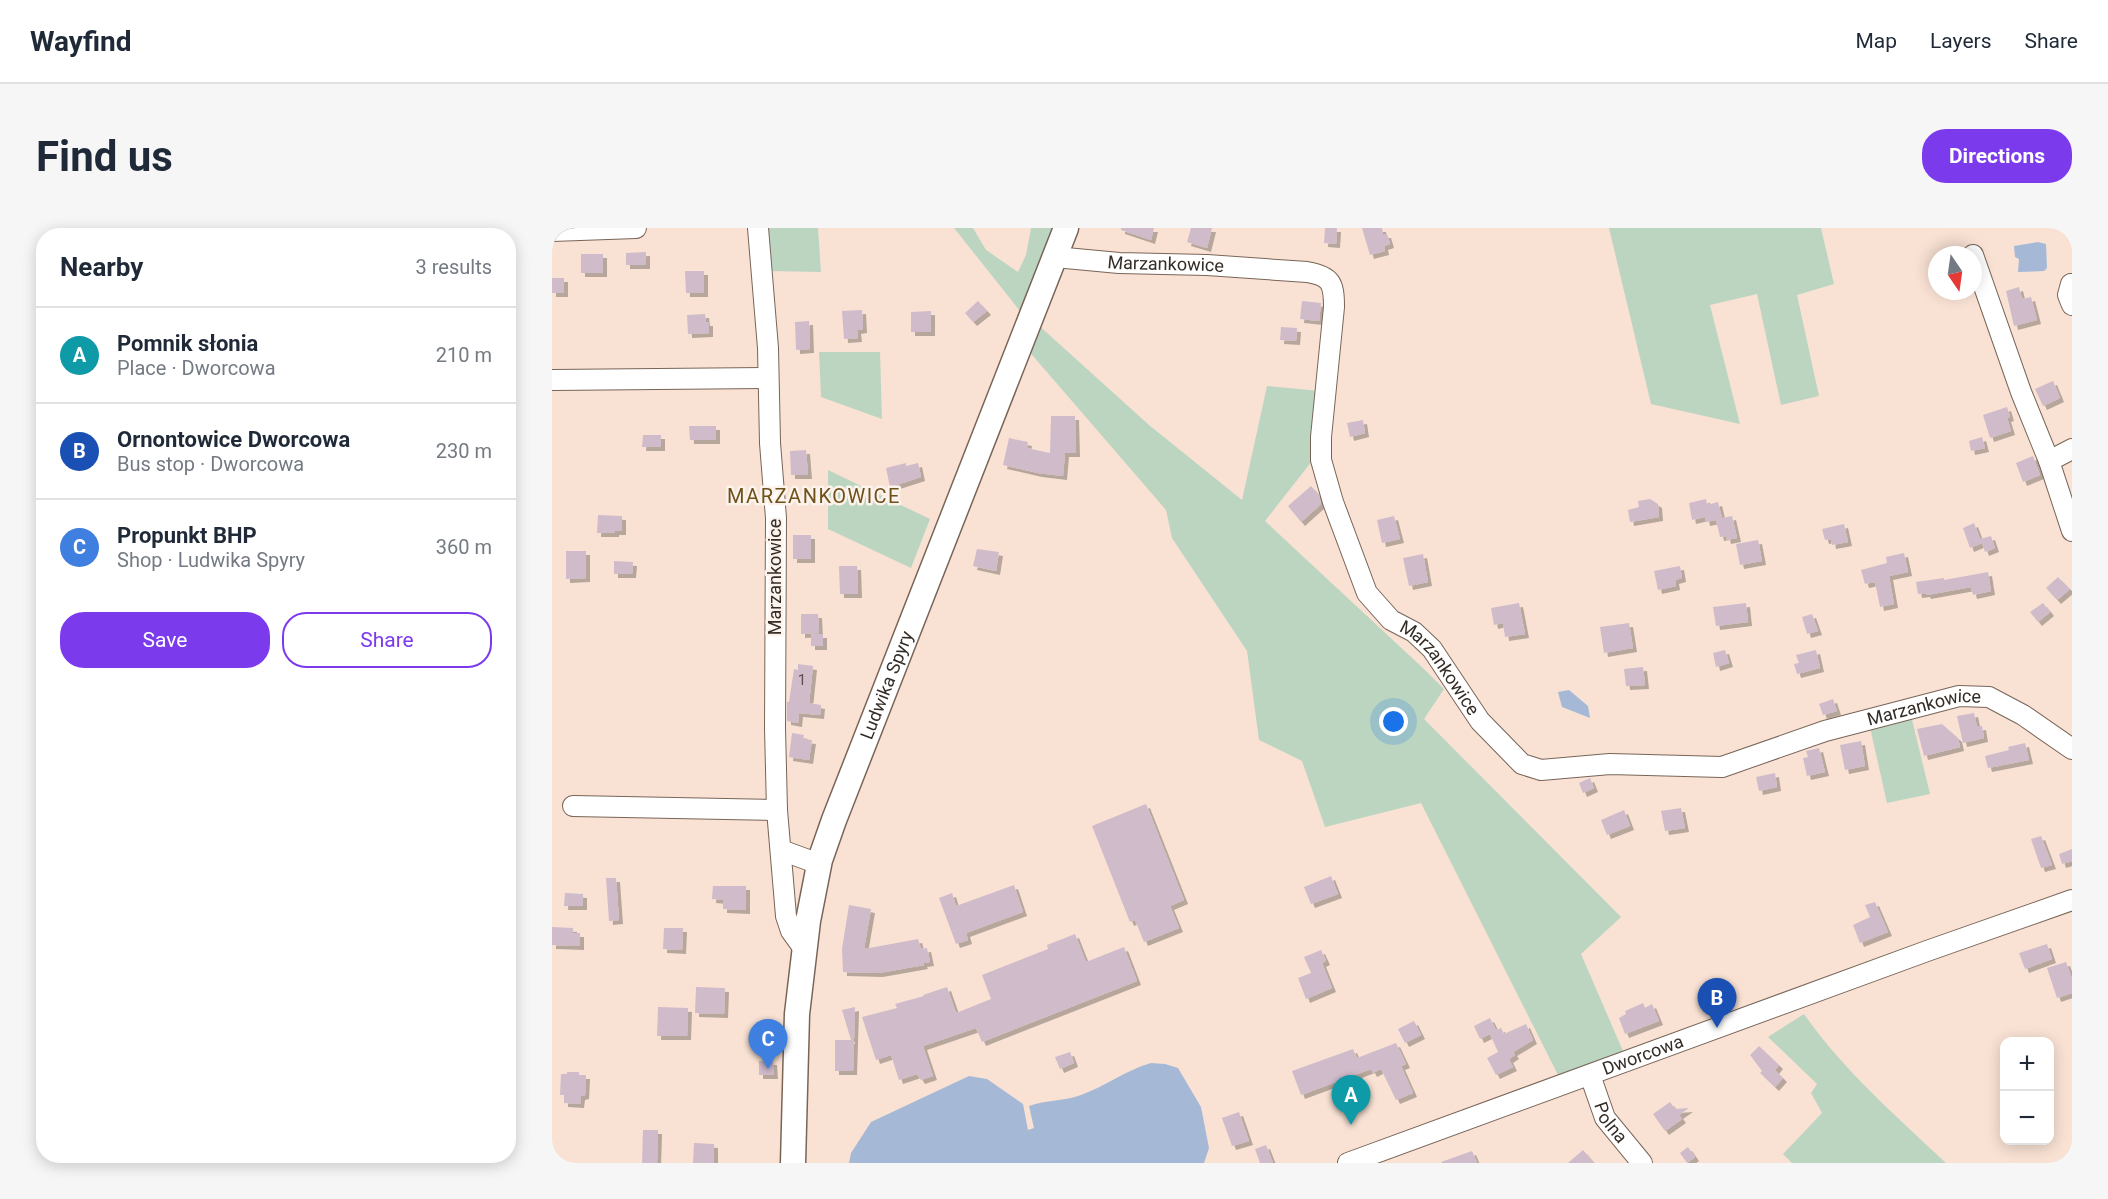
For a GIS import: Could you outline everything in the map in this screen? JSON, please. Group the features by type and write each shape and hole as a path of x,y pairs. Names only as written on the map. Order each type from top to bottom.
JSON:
{"main road":[{"name":"Ludwika Spyry","path":"794,1163 797,1014 808,921 819,864 834,820 1066,228"}],"street":[{"path":"552,231 636,228"},
{"name":"Marzankowice","path":"758,228 768,348 776,518 777,810 786,916 791,931 804,949"},
{"name":"Marzankowice","path":"1055,257 1119,263 1307,272 1326,277 1332,287 1334,307 1321,437 1321,460 1333,502 1367,593 1391,620 1414,632 1432,649 1480,721 1522,764 1541,770 1610,764 1722,767 1825,731 1959,696 1989,697 2023,716 2072,749"},
{"path":"1982,281 2021,392 2049,461 2072,531"},
{"path":"2071,284 2068,295 2072,305"},
{"path":"552,380 768,378"},
{"path":"2049,461 2072,449"},
{"path":"573,806 777,810"},
{"path":"780,850 819,864"},
{"name":"Dworcowa","path":"1348,1163 2072,900"},
{"name":"Polna","path":"1590,1075 1605,1118 1642,1163"}],"green space":[{"path":"759,228 818,228 821,272 768,271"},
{"path":"954,228 973,228 986,250 1018,272 1026,255 1031,228 1058,228 1024,316"},
{"path":"1609,228 1821,228 1834,284 1797,295 1819,396 1781,405 1757,294 1710,305 1740,424 1651,404"},
{"path":"1035,322 1149,425 1242,500 1267,386 1320,391 1316,456 1265,521 1444,689 1424,719 1621,917 1581,954 1623,1051 1559,1077 1421,803 1325,827 1302,761 1259,740 1247,651 1172,538 1166,510 1027,349"},
{"path":"819,352 880,352 882,419 821,397"},
{"path":"828,470 930,519 911,568 828,529"},
{"path":"1910,711 1930,794 1887,803 1869,723"},
{"path":"1804,1014 1853,1074 1946,1163 1792,1163 1783,1154 1822,1113 1811,1093 1817,1084 1768,1037"}],"water":[{"path":"2038,242 2046,244 2047,268 2044,271 2018,272 2019,259 2015,257 2014,246"},
{"path":"1569,690 1588,706 1590,718 1562,707 1558,692"},
{"path":"1151,1063 1178,1068 1201,1107 1209,1148 1204,1163 849,1163 851,1153 871,1122 969,1076 987,1079 1023,1104 1028,1130 1034,1128 1029,1106 1081,1095"}],"building":[{"path":"1121,228 1154,228 1151,240 1121,230"},
{"path":"1191,228 1212,228 1207,248 1187,242"},
{"path":"1325,228 1337,228 1336,244 1324,243"},
{"path":"1362,228 1382,228 1390,244 1384,246 1385,251 1370,255"},
{"path":"646,252 646,265 626,265 626,253"},
{"path":"581,254 603,254 603,273 581,273"},
{"path":"685,271 704,271 704,293 686,293"},
{"path":"552,278 564,278 564,293 552,293"},
{"path":"2019,287 2022,299 2031,297 2037,320 2014,326 2006,291"},
{"path":"978,301 987,311 973,322 965,313"},
{"path":"1302,301 1321,303 1319,321 1300,319"},
{"path":"862,310 863,329 857,330 858,338 844,339 842,311"},
{"path":"931,311 931,332 911,332 911,312"},
{"path":"705,314 706,322 709,322 709,333 688,334 687,315"},
{"path":"809,321 810,349 796,350 795,322"},
{"path":"1281,327 1297,328 1296,341 1280,340"},
{"path":"2053,381 2060,398 2043,406 2035,389"},
{"path":"2007,407 2010,417 2007,418 2011,431 1990,438 1983,415"},
{"path":"1051,416 1075,416 1076,453 1065,453 1063,476 1003,465 1009,438 1028,442 1027,448 1050,453"},
{"path":"1363,420 1365,433 1350,437 1347,423"},
{"path":"689,426 716,426 716,440 690,440"},
{"path":"643,435 661,435 661,447 642,447"},
{"path":"1982,437 1985,448 1971,451 1969,441"},
{"path":"806,450 808,475 791,475 790,451"},
{"path":"2033,456 2040,475 2023,482 2016,463"},
{"path":"906,463 906,466 918,463 921,477 890,487 886,468"},
{"path":"1311,486 1319,495 1321,504 1301,522 1288,506"},
{"path":"1650,499 1658,504 1659,517 1630,522 1628,510 1639,507 1638,501"},
{"path":"1706,499 1707,505 1718,502 1722,518 1718,519 1732,516 1737,538 1727,540 1726,536 1720,537 1716,520 1706,522 1705,517 1692,520 1689,503"},
{"path":"598,515 622,516 622,531 597,533"},
{"path":"1394,516 1400,539 1382,543 1377,520"},
{"path":"1974,523 1980,539 1991,536 1995,548 1985,552 1982,543 1970,548 1963,528"},
{"path":"1844,524 1848,542 1832,545 1831,539 1825,540 1822,529"},
{"path":"793,535 811,535 811,559 793,559"},
{"path":"1758,540 1762,561 1740,565 1736,544"},
{"path":"977,549 999,552 996,571 973,566"},
{"path":"566,551 586,551 586,578 566,579"},
{"path":"1904,553 1908,572 1889,576 1894,604 1880,607 1875,582 1865,584 1861,570 1887,563 1886,557"},
{"path":"1423,554 1428,582 1409,586 1403,558"},
{"path":"614,561 633,562 632,574 614,574"},
{"path":"839,566 857,566 858,594 840,594"},
{"path":"1680,566 1682,578 1675,580 1676,586 1658,590 1654,571"},
{"path":"1988,572 1991,591 1973,595 1971,587 1927,595 1926,593 1918,594 1916,582 1944,578 1944,580"},
{"path":"2058,577 2070,589 2057,600 2046,588"},
{"path":"1519,603 1525,634 1505,637 1503,623 1494,625 1491,608"},
{"path":"1746,603 1748,622 1716,626 1713,607"},
{"path":"2043,603 2050,612 2038,622 2030,612"},
{"path":"801,614 818,614 819,633 801,634"},
{"path":"1812,614 1818,631 1807,634 1802,617"},
{"path":"1629,623 1633,648 1604,653 1600,627"},
{"path":"811,634 823,634 823,646 811,646"},
{"path":"1725,650 1729,663 1716,667 1713,653"},
{"path":"1816,650 1820,668 1797,674 1794,664 1799,663 1796,655"},
{"path":"798,664 813,666 809,703 821,705 820,715 799,713 798,723 787,721 787,702 789,702 794,669 798,670"},
{"path":"1643,667 1645,685 1626,686 1624,669"},
{"path":"1833,699 1837,711 1823,715 1819,704"},
{"path":"1974,713 1977,727 1982,726 1984,738 1963,743 1957,716"},
{"path":"1942,724 1958,738 1960,747 1924,756 1917,729"},
{"path":"792,733 804,735 803,739 812,740 809,760 789,757"},
{"path":"1861,741 1865,766 1845,770 1840,745"},
{"path":"2025,743 2029,760 1988,768 1985,756"},
{"path":"1819,748 1825,772 1807,776 1803,758 1808,757 1806,751"},
{"path":"1775,773 1777,787 1759,791 1756,777"},
{"path":"1590,778 1594,788 1583,793 1579,783"},
{"path":"1146,804 1184,900 1170,906 1179,928 1144,942 1135,920 1130,922 1092,826"},
{"path":"1681,808 1685,828 1665,831 1661,811"},
{"path":"1624,810 1630,826 1607,835 1601,820"},
{"path":"2041,836 2052,865 2041,868 2031,839"},
{"path":"2072,849 2072,861 2062,864 2059,854"},
{"path":"1331,876 1338,894 1311,904 1304,887"},
{"path":"606,878 616,878 619,920 609,921"},
{"path":"1014,885 1023,912 966,933 968,940 956,944 939,898 952,893 956,906"},
{"path":"713,886 746,886 746,910 723,909 723,900 712,899"},
{"path":"565,893 583,894 583,906 564,906"},
{"path":"1875,902 1888,932 1860,943 1853,925 1870,917 1865,905"},
{"path":"849,905 871,909 864,949 918,939 921,949 927,948 930,962 879,973 843,972 842,949"},
{"path":"552,927 573,928 573,933 580,933 580,946 552,945"},
{"path":"664,928 683,928 682,950 663,949"},
{"path":"1075,934 1086,962 1124,947 1137,981 982,1042 976,1028 923,1046 933,1076 921,1080 917,1074 899,1080 891,1055 876,1060 862,1017 897,1008 895,1004 947,987 956,1013 991,999 982,975 1048,949 1047,945"},
{"path":"2047,944 2052,959 2025,969 2019,953"},
{"path":"1321,950 1326,961 1322,963 1332,988 1306,999 1298,978 1311,973 1304,957"},
{"path":"2066,962 2072,979 2072,993 2057,998 2047,968"},
{"path":"696,987 725,988 724,1014 695,1013"},
{"path":"1643,1003 1645,1008 1652,1004 1659,1021 1625,1034 1619,1018 1626,1014 1625,1011"},
{"path":"658,1007 688,1008 687,1036 657,1036"},
{"path":"855,1007 853,1071 835,1071 835,1040 851,1040 842,1010"},
{"path":"1490,1018 1496,1030 1501,1028 1504,1034 1526,1024 1533,1040 1513,1052 1515,1055 1509,1059 1513,1067 1496,1075 1487,1058 1498,1052 1490,1034 1480,1039 1474,1026"},
{"path":"1414,1021 1421,1035 1405,1043 1398,1029"},
{"path":"1396,1043 1406,1064 1401,1066 1413,1093 1396,1100 1381,1069 1373,1073 1371,1069 1301,1095 1292,1071 1353,1049 1357,1058"},
{"path":"1759,1046 1779,1065 1775,1070 1783,1078 1775,1087 1760,1073 1762,1071 1750,1055"},
{"path":"1070,1052 1074,1063 1060,1069 1055,1057"},
{"path":"759,1061 773,1061 774,1075 759,1075"},
{"path":"567,1072 579,1072 579,1075 586,1075 585,1095 581,1096 580,1104 564,1103 564,1095 560,1095 561,1074 567,1074"},
{"path":"1670,1102 1675,1109 1689,1108 1679,1115 1682,1119 1665,1131 1653,1114"},
{"path":"1239,1112 1249,1141 1232,1146 1222,1118"},
{"path":"643,1130 658,1130 657,1163 642,1163"},
{"path":"694,1143 714,1144 714,1163 693,1163"},
{"path":"1266,1145 1273,1163 1260,1163 1255,1149"},
{"path":"1688,1147 1695,1157 1687,1163 1680,1153"},
{"path":"1583,1150 1594,1163 1568,1163"},
{"path":"1472,1151 1477,1163 1441,1162"}],"place":[{"name":"Ornontowice Dworcowa","path":"1717,1028"},
{"name":"Propunkt BHP","path":"768,1069"},
{"name":"Pomnik słonia","path":"1351,1125"}],"district":[{"name":"MARZANKOWICE","path":"814,496"}]}
